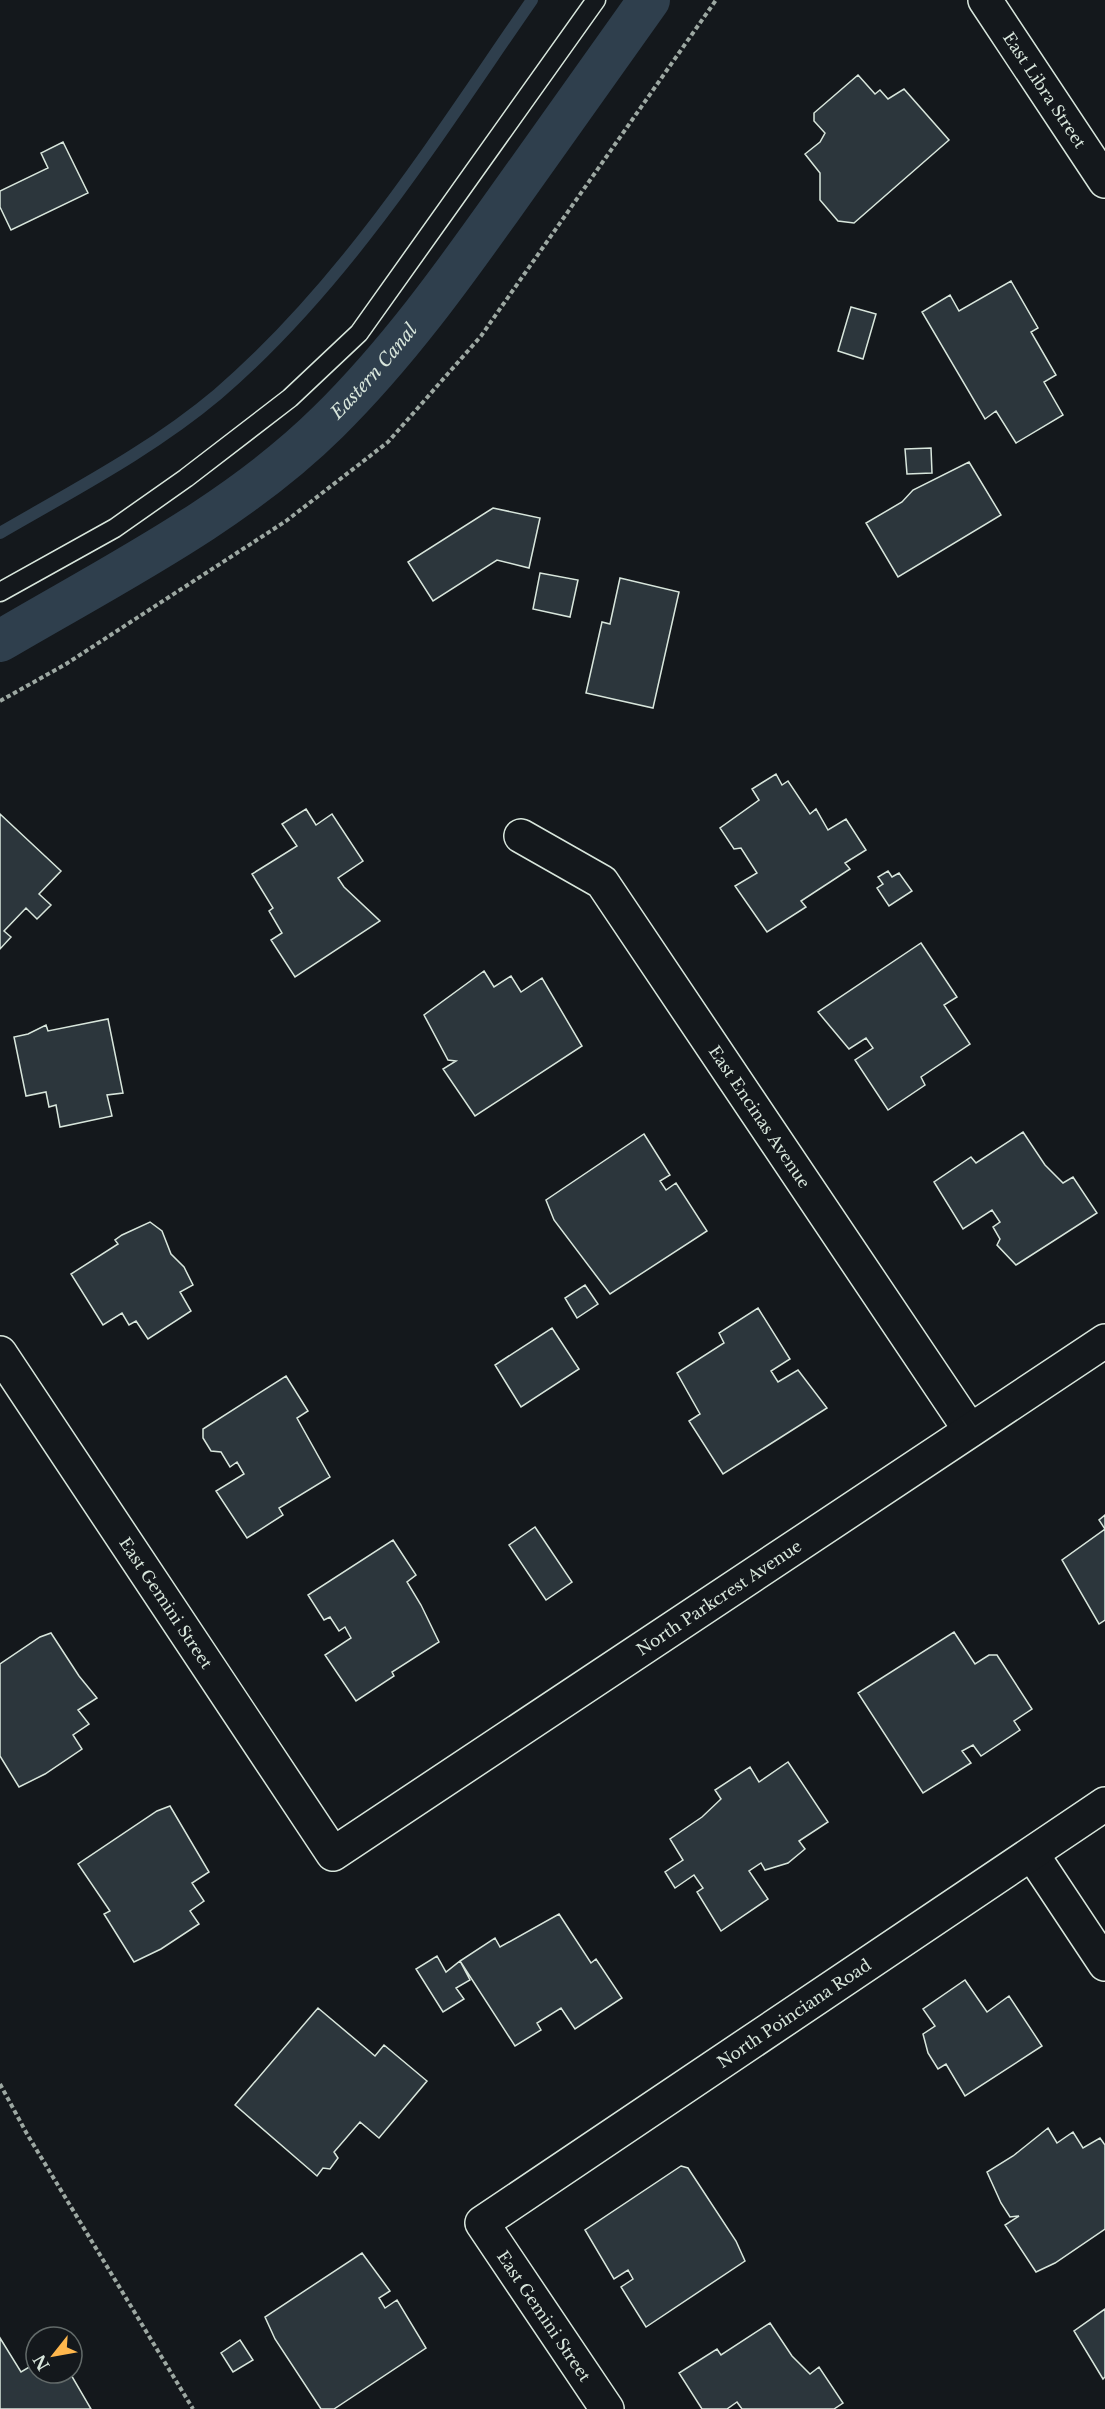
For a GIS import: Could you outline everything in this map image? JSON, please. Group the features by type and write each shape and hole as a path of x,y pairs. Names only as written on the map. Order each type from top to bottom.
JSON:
{"street":[{"name":"East Libra Street","path":"985,0 1105,181"},
{"name":"East Encinas Avenue","path":"521,836 602,882 970,1430"},
{"name":"North Parkcrest Avenue","path":"333,1854 1105,1341"},
{"name":"East Gemini Street","path":"0,1353 333,1854"},
{"name":"North Poinciana Road","path":"482,2223 1105,1804"},
{"path":"1032,1854 1105,1964"},
{"name":"East Gemini Street","path":"482,2223 607,2409"}],"lane":[{"path":"0,591 115,528 186,478 291,398 359,333 596,0"}],"path":[{"path":"0,701 66,664 285,521 388,442 481,336 716,0"},
{"path":"0,2084 27,2134 193,2409"}],"building":[{"path":"858,75 875,94 880,90 888,99 904,89 949,140 854,223 838,221 820,200 820,173 805,154 820,142 825,133 814,121 814,113"},
{"path":"63,142 88,193 11,230 0,207 0,191 48,168 41,153"},
{"path":"1011,281 1038,328 1031,332 1056,375 1044,382 1063,415 1016,443 996,411 985,419 922,312 950,295 959,311"},
{"path":"851,307 876,314 863,359 838,351"},
{"path":"931,448 932,473 907,474 905,449"},
{"path":"969,462 1001,515 898,577 866,523 902,502 913,490"},
{"path":"493,508 540,518 529,568 497,560 433,601 408,562"},
{"path":"540,573 578,580 570,617 533,609"},
{"path":"620,578 679,592 653,708 586,693 602,622 610,624"},
{"path":"776,774 782,785 788,781 810,814 816,809 828,830 846,819 866,850 845,863 850,869 801,901 806,907 767,932 735,886 757,873 741,848 734,849 720,828 759,800 752,789"},
{"path":"306,809 316,825 332,814 363,861 338,878 344,887 380,921 295,977 271,940 282,933 269,911 273,908 252,874 297,846 282,824"},
{"path":"0,814 61,871 39,894 51,905 37,919 26,908 4,931 11,937 0,949"},
{"path":"888,871 892,877 899,873 912,891 889,906 877,888 883,884 878,877"},
{"path":"921,943 957,997 944,1005 970,1044 921,1077 925,1085 888,1110 855,1060 873,1048 866,1038 849,1049 818,1012"},
{"path":"484,971 494,987 511,976 521,992 542,978 582,1046 475,1116 443,1069 456,1061 448,1060 424,1015"},
{"path":"108,1019 123,1093 107,1095 112,1116 60,1127 56,1105 49,1107 46,1092 26,1096 14,1037 28,1034 46,1025 48,1031"},
{"path":"1023,1132 1045,1165 1063,1183 1073,1177 1097,1213 1016,1265 997,1245 1000,1239 993,1227 1000,1222 992,1210 963,1229 934,1182 971,1157 976,1163"},
{"path":"644,1134 670,1175 660,1181 666,1190 676,1183 707,1231 610,1294 554,1220 546,1200"},
{"path":"150,1222 162,1231 171,1254 184,1267 193,1285 180,1292 191,1311 148,1339 136,1321 129,1325 122,1313 103,1325 71,1274 118,1244 115,1240 122,1235"},
{"path":"585,1285 598,1304 577,1318 565,1298"},
{"path":"758,1308 790,1359 771,1371 778,1382 798,1370 827,1408 723,1474 689,1421 700,1414 677,1373 724,1343 719,1333"},
{"path":"552,1328 579,1369 521,1407 495,1365"},
{"path":"286,1376 308,1411 297,1418 330,1477 279,1508 283,1515 247,1538 216,1491 244,1474 237,1462 230,1467 221,1452 211,1451 203,1438 203,1429"},
{"path":"1105,1515 1105,1529 1099,1520"},
{"path":"535,1527 572,1582 546,1600 509,1545"},
{"path":"1105,1529 1105,1620 1099,1624 1062,1560"},
{"path":"393,1540 416,1575 407,1582 439,1642 392,1672 394,1676 356,1701 325,1655 351,1638 345,1627 339,1631 330,1617 324,1620 308,1595"},
{"path":"954,1632 975,1664 989,1655 997,1655 1032,1709 1014,1721 1020,1730 981,1756 973,1745 962,1751 971,1763 923,1793 858,1693"},
{"path":"51,1633 79,1676 97,1698 78,1710 89,1724 73,1735 82,1749 45,1774 19,1787 0,1756 0,1664 40,1637"},
{"path":"788,1762 828,1822 799,1841 805,1849 788,1863 765,1870 761,1863 749,1871 768,1899 721,1931 697,1892 703,1888 694,1875 675,1888 665,1872 683,1860 670,1839 702,1817 721,1799 715,1790 750,1767 759,1782"},
{"path":"170,1806 209,1872 192,1883 204,1901 190,1911 199,1924 161,1949 134,1962 104,1914 110,1911 78,1864 157,1811"},
{"path":"559,1914 591,1963 596,1959 622,1998 575,2029 561,2008 537,2023 541,2030 515,2046 460,1961 495,1938 500,1947"},
{"path":"437,1956 446,1972 460,1961 470,1980 456,1988 464,1999 443,2012 416,1969"},
{"path":"965,1980 987,2012 1009,1996 1042,2046 965,2096 946,2064 938,2069 928,2053 923,2034 935,2026 923,2009"},
{"path":"318,2008 375,2056 384,2045 427,2081 379,2138 360,2122 334,2152 338,2158 330,2169 323,2168 317,2176 235,2105"},
{"path":"1048,2128 1057,2143 1073,2132 1083,2148 1100,2138 1105,2145 1105,2229 1055,2263 1036,2272 1005,2225 1019,2216 1010,2217 987,2172 1013,2156"},
{"path":"681,2166 688,2168 736,2241 745,2261 646,2327 621,2287 633,2279 628,2270 614,2279 585,2230"},
{"path":"362,2253 390,2291 379,2298 385,2308 397,2300 426,2348 334,2409 321,2409 275,2339 265,2317"},
{"path":"1105,2309 1105,2377 1103,2379 1074,2331"},
{"path":"770,2323 792,2356 810,2374 819,2367 843,2403 834,2409 742,2409 737,2402 727,2409 702,2409 679,2373 717,2349 721,2355"},
{"path":"0,2338 21,2372 24,2370 24,2385 77,2385 91,2409 0,2409"},
{"path":"240,2340 253,2360 233,2372 221,2353"}],"waterway":[{"path":"0,533 167,433 218,394 264,351 349,257 425,156 532,0"},
{"name":"Eastern Canal","path":"0,641 128,567 213,514 292,455 328,422 378,369 445,285 649,0"}]}
